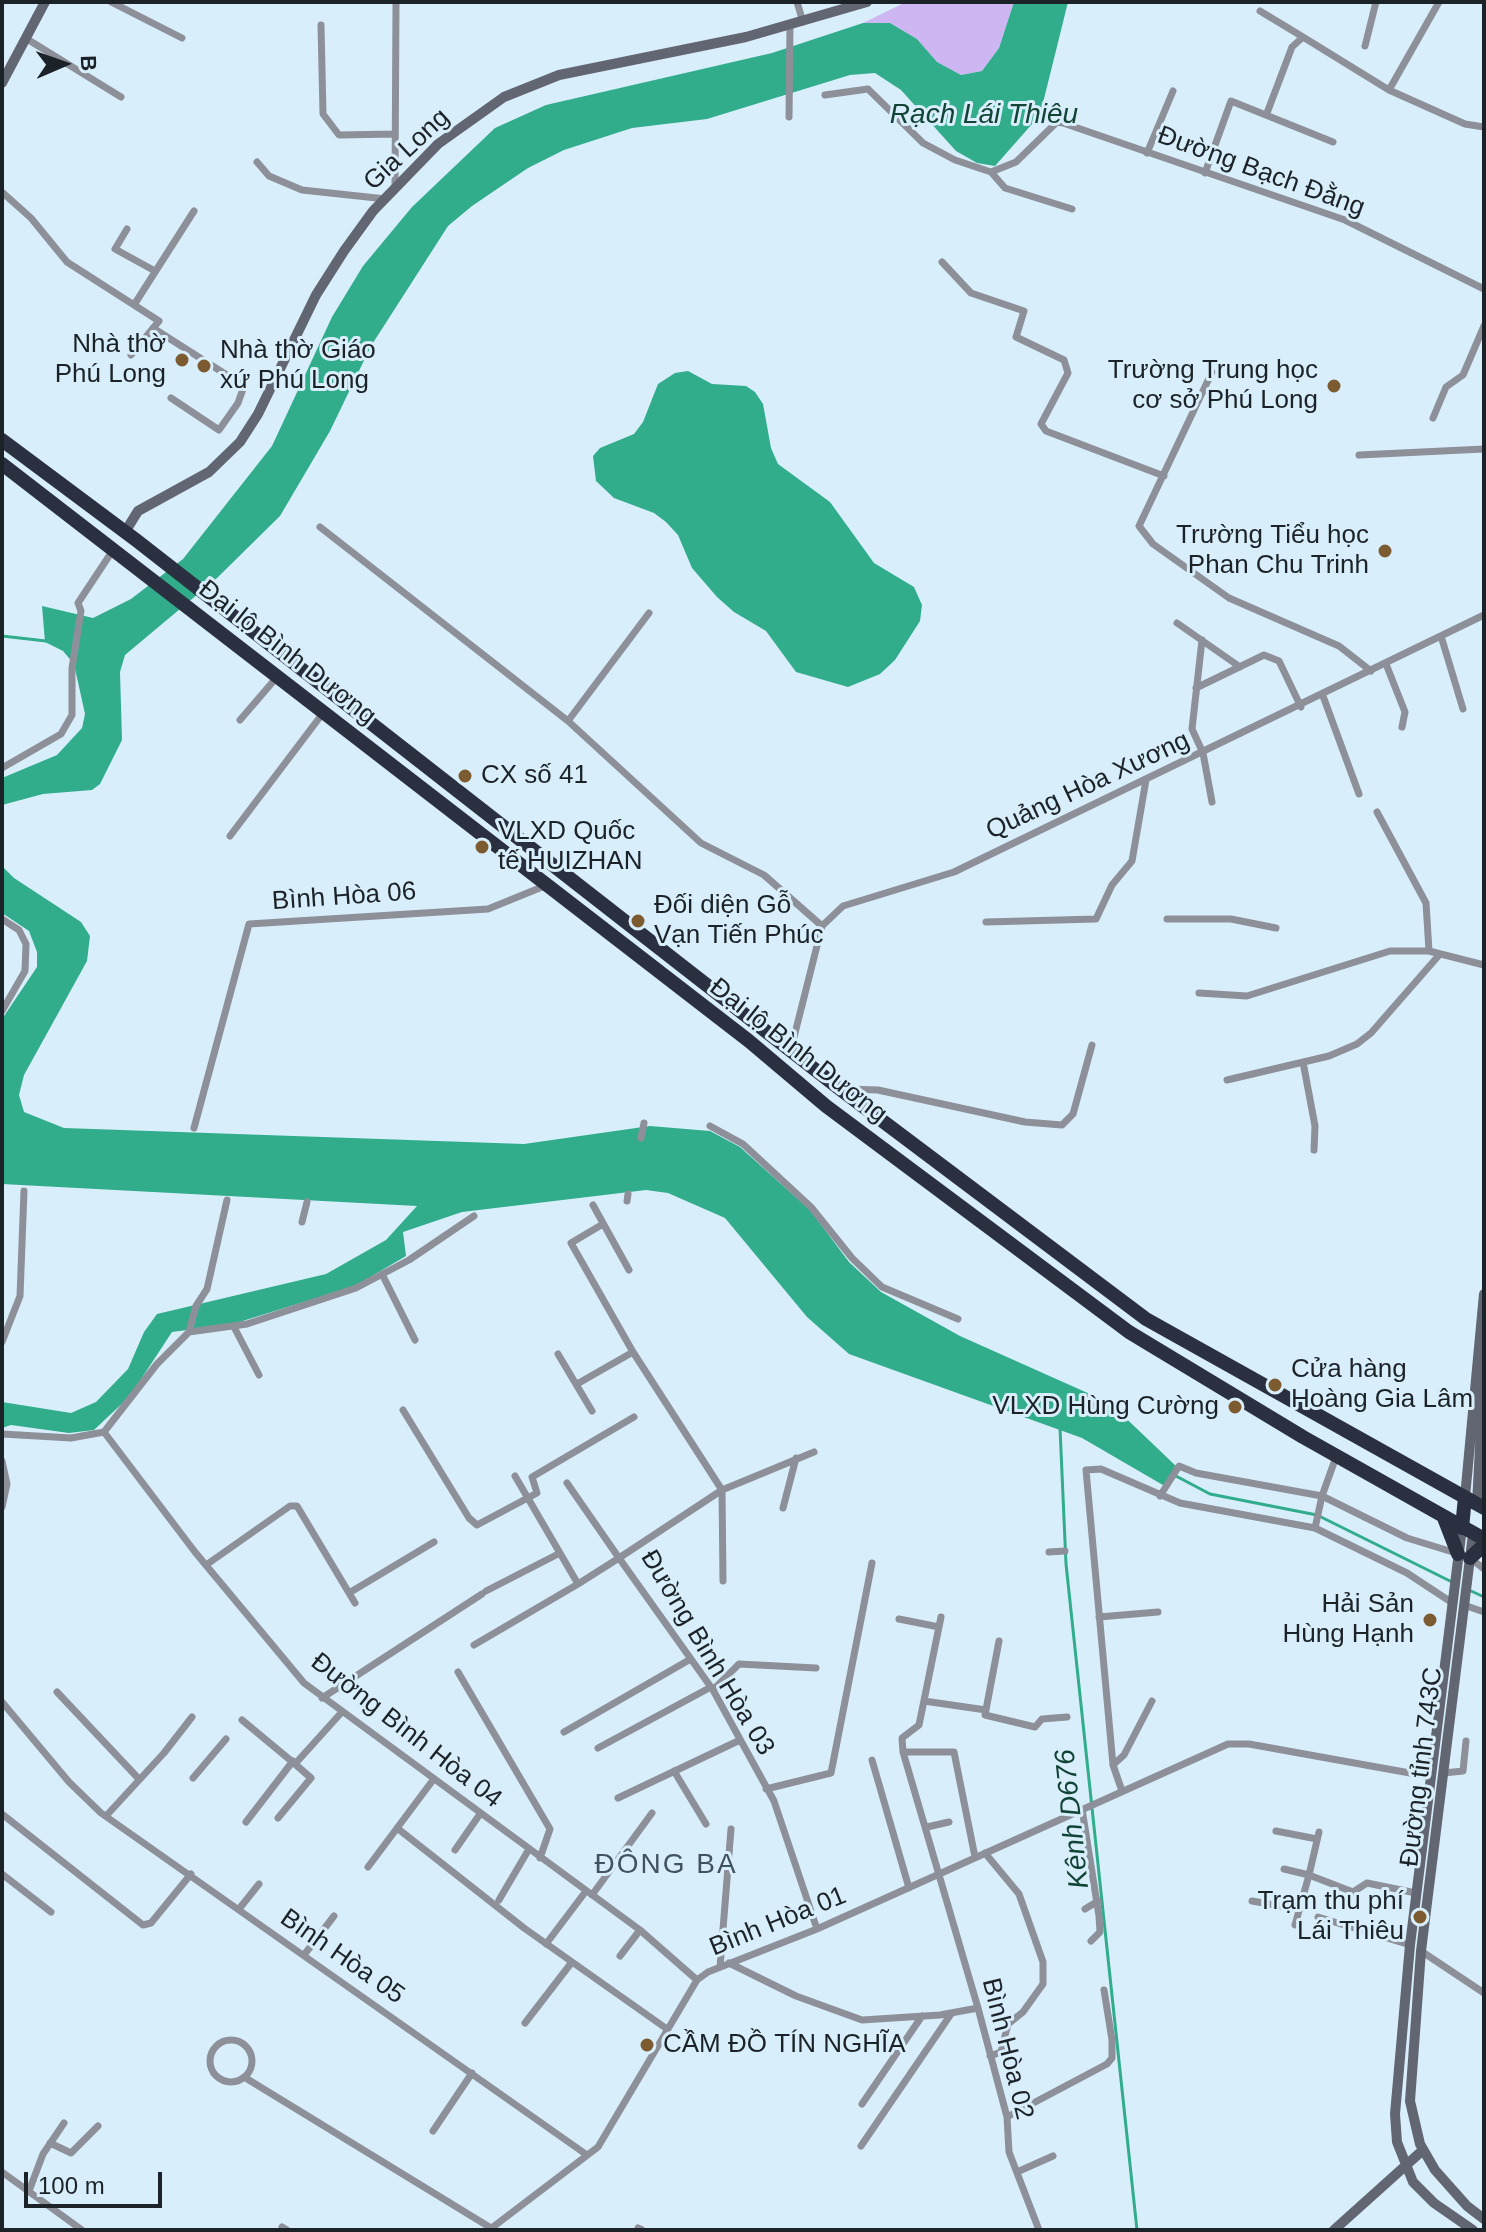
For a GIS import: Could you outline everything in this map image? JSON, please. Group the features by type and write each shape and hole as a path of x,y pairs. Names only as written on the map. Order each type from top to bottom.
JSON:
{"highway":[{"name":"Đại lộ Bình Dương","path":"2,440 131,536 840,1089 1146,1319 1475,1503"},
{"name":"Đại lộ Bình Dương","path":"2,464 749,1041 826,1106 1129,1332 1476,1536"},
{"path":"380,757 392,739"},
{"path":"525,869 537,852"},
{"path":"826,1106 840,1089"},
{"path":"1464,1556 1476,1536 1475,1503"},
{"path":"1443,1517 1464,1556"}],"main road":[{"path":"2,83 45,2"},
{"name":"Gia Long","path":"131,536 138,511 209,472 240,442 258,414 316,295 351,241 438,144 518,92 559,75 790,26 867,2"},
{"path":"1475,1503 1484,1294"},
{"path":"1475,1503 1484,1370"},
{"name":"Đường tỉnh 743C","path":"1473,2230 1434,2203 1413,2182 1404,2165 1395,2114 1416,1893 1440,1776 1451,1602 1464,1556 1476,1536"},
{"name":"Đường tỉnh 743C","path":"1464,1556 1464,1605 1440,1776 1421,1951 1410,2101 1423,2150 1451,2190 1484,2219"},
{"path":"1334,2230 1423,2150"}],"street":[{"path":"111,2 182,38"},
{"path":"395,189 396,2"},
{"path":"797,2 803,22"},
{"path":"1365,46 1376,2"},
{"path":"1389,90 1439,2"},
{"path":"1260,11 1389,90 1465,124 1484,127"},
{"path":"321,25 319,85 323,114 339,135 395,134"},
{"path":"789,117 790,26"},
{"path":"1267,113 1292,47 1303,37"},
{"path":"27,39 121,97"},
{"path":"825,95 868,89 923,143 961,163 987,170 1005,188 1072,209"},
{"path":"1147,153 1173,91"},
{"path":"1205,173 1231,101 1333,142"},
{"name":"Đường Bạch Đằng","path":"987,170 1016,162 1057,122 1063,123 1345,220 1484,289"},
{"path":"257,162 269,176 302,190 386,199"},
{"path":"2,192 31,218 67,262 159,321 131,355"},
{"path":"134,305 194,211"},
{"path":"127,229 115,249 155,271"},
{"path":"942,262 971,293 1024,311 1016,337 1064,360 1068,373 1041,424 1046,431 1164,476"},
{"path":"1433,418 1446,387 1463,375 1484,326"},
{"path":"153,328 244,386 238,403 219,430 171,398"},
{"path":"1212,372 1139,526 1153,544 1229,598 1339,646 1371,671"},
{"path":"1359,455 1484,449"},
{"path":"320,527 568,721 701,843 764,875 822,926 791,1049"},
{"path":"2,768 61,734 72,715 72,668 81,611 78,603 119,554"},
{"path":"568,721 649,613"},
{"name":"Quảng Hòa Xương","path":"822,926 843,906 954,872 1301,707 1484,615"},
{"path":"1177,623 1240,667"},
{"path":"1441,636 1463,709"},
{"path":"1202,640 1192,729 1203,753 1212,802"},
{"path":"1196,688 1264,655 1279,661 1301,707"},
{"path":"1386,664 1405,712 1402,727"},
{"path":"240,720 277,677"},
{"path":"1323,696 1359,794"},
{"path":"230,836 323,713"},
{"path":"986,922 1096,919 1112,885 1132,861 1146,780"},
{"path":"1377,812 1426,903 1429,951"},
{"name":"Bình Hòa 06","path":"195,1125 249,924 488,909 547,885"},
{"path":"2,919 19,930 26,944 25,971 2,1011"},
{"path":"1167,919 1231,919 1276,928"},
{"path":"1199,993 1247,996 1390,951 1429,951 1484,965"},
{"path":"1227,1080 1343,1051 1371,1033 1440,954"},
{"path":"840,1089 878,1090 1025,1122 1062,1125 1073,1114 1092,1045"},
{"path":"1303,1062 1315,1126 1314,1150"},
{"path":"641,1138 644,1123"},
{"path":"710,1126 743,1144 811,1207 852,1258 882,1287 958,1319"},
{"path":"2,1342 20,1296 24,1191"},
{"path":"2,1434 12,1432 71,1438 104,1432 157,1364 189,1332 196,1306 207,1289 227,1200"},
{"path":"302,1222 307,1202"},
{"path":"593,1205 629,1270"},
{"path":"189,1332 234,1327 356,1288 474,1216"},
{"path":"603,1224 571,1243 633,1352 722,1490 723,1581"},
{"path":"382,1274 415,1340"},
{"path":"234,1327 259,1375"},
{"path":"577,1384 633,1352"},
{"path":"558,1354 592,1411"},
{"path":"403,1410 474,1523 480,1524 537,1492 532,1477 634,1417"},
{"name":"Đường Bình Hòa 04","path":"104,1432 206,1565 304,1683 640,1930 697,1980"},
{"name":"Đường Bình Hòa 03","path":"814,1452 722,1490 619,1558 689,1660 712,1688 738,1741 774,1801 817,1929"},
{"path":"1315,1528 1322,1496 1337,1456"},
{"path":"783,1508 796,1458"},
{"path":"2,1461 7,1484 2,1507"},
{"path":"1160,1496 1179,1466 1196,1473 1322,1496 1407,1538 1464,1556 1484,1569"},
{"path":"1118,1793 1086,1470 1101,1469 1160,1496 1198,1507 1315,1528 1407,1573 1451,1602"},
{"path":"515,1476 578,1584"},
{"path":"474,1645 619,1558 567,1483"},
{"path":"206,1565 290,1506 297,1506 355,1603"},
{"path":"349,1593 434,1542"},
{"path":"1082,1550 1093,1549"},
{"path":"1049,1552 1065,1551"},
{"path":"322,1698 484,1593 560,1553"},
{"path":"766,1789 831,1773 872,1563"},
{"path":"1464,1605 1484,1612"},
{"path":"1099,1617 1158,1612"},
{"path":"941,1617 917,1730 902,1739 903,1752 954,1752 975,1857"},
{"path":"899,1619 939,1627"},
{"path":"999,1641 985,1715 1035,1727 1042,1719 1067,1717"},
{"path":"564,1732 689,1660"},
{"path":"598,1748 712,1688 739,1664 816,1668"},
{"path":"458,1672 550,1829 540,1858"},
{"path":"57,1692 138,1778"},
{"path":"924,1701 986,1710"},
{"path":"1113,1765 1124,1755 1152,1701"},
{"name":"Bình Hòa 05","path":"3,1705 76,1788 106,1816 587,2155"},
{"path":"246,1822 294,1762 341,1713"},
{"path":"106,1816 164,1753 192,1717"},
{"path":"242,1720 311,1778 278,1818"},
{"path":"193,1778 226,1739"},
{"path":"618,1798 738,1741"},
{"path":"1440,1776 1463,1771 1466,1741"},
{"name":"Bình Hòa 01","path":"490,2229 598,2147 697,1980 720,1967 938,1876 1228,1744 1249,1744 1440,1776"},
{"name":"Bình Hòa 02","path":"903,1752 927,1827 938,1876 1007,2117 1009,2152 1039,2230"},
{"path":"872,1760 909,1888"},
{"path":"674,1771 706,1824"},
{"path":"368,1867 433,1780"},
{"path":"1086,1807 1100,1932 1091,1941"},
{"path":"546,1944 652,1813"},
{"path":"2,1814 143,1925 151,1923 191,1874"},
{"path":"455,1850 480,1814"},
{"path":"927,1827 949,1822"},
{"path":"397,1828 418,1849 667,2029"},
{"path":"720,1967 731,1829"},
{"path":"1276,1831 1318,1835 1295,1925"},
{"path":"499,1900 529,1849"},
{"path":"985,1853 1019,1894 1043,1962 1043,1984 1023,2012 1008,2024 1001,2052 990,2056"},
{"path":"1284,1869 1353,1892 1367,1883 1416,1893"},
{"path":"2,1874 51,1912"},
{"path":"239,1909 259,1884"},
{"path":"1085,1909 1098,1901"},
{"path":"1252,1901 1298,1909"},
{"path":"304,1955 334,1916"},
{"path":"1318,1917 1410,1945"},
{"path":"620,1956 640,1930"},
{"path":"1421,1951 1484,1993"},
{"path":"525,2023 572,1962"},
{"path":"729,1963 796,1996 862,2020 951,2014 978,2008"},
{"path":"1007,2117 1107,2064 1112,2058 1104,1990"},
{"path":"861,2146 951,2014"},
{"path":"862,2104 922,2016"},
{"path":"244,2077 252,2061 245,2045 234,2040 218,2045 210,2061 217,2077 228,2082 244,2077 490,2229"},
{"path":"433,2131 472,2073"},
{"path":"29,2191 50,2143 64,2123"},
{"path":"50,2143 71,2153 98,2126"},
{"path":"1017,2172 1053,2156"},
{"path":"2,2172 82,2230"}],"shaded area":[{"path":"906,2 1014,2 999,48 982,71 961,75 937,62 917,39 890,23 863,23"}],"water":[{"name":"Rạch Lái Thiêu","path":"1014,2 1068,2 1040,115 995,166 977,163 956,151 901,90 875,73 850,75 707,119 632,128 564,150 528,168 472,206 448,226 371,346 330,431 280,516 217,578 125,655 120,672 122,740 100,784 92,790 43,794 2,805 2,778 57,755 82,728 85,714 74,664 63,651 45,642 42,606 93,618 131,599 183,559 272,446 332,317 363,266 412,207 495,128 546,105 772,53 863,23 890,23 917,39 937,62 961,75 982,71 999,48"},
{"path":"688,371 712,384 746,386 755,392 763,404 771,448 778,464 830,502 874,563 914,587 922,605 920,621 895,660 880,674 848,687 796,672 766,631 734,612 717,597 692,568 678,535 666,522 654,513 614,498 596,481 593,456 600,448 634,434 643,422 658,384 675,373"},
{"path":"2,866 14,878 81,922 90,936 87,961 24,1075 19,1095 24,1112 64,1128 524,1144 650,1126 710,1131 740,1147 810,1210 849,1262 881,1292 960,1336 1110,1403 1178,1468 1168,1488 1082,1438 849,1354 807,1317 725,1218 668,1193 646,1190 462,1212 403,1232 406,1256 355,1286 233,1324 172,1332 130,1396 94,1430 69,1433 11,1425 2,1428 2,1402 71,1413 96,1402 128,1369 144,1332 157,1314 326,1274 386,1240 417,1206 2,1184 2,1019 37,967 37,952 29,931 2,913"}],"waterway":[{"path":"2,636 46,641"},
{"name":"Kênh D676","path":"1060,1428 1066,1564 1137,2230"},
{"path":"1174,1475 1210,1494 1317,1515 1452,1582"},
{"path":"1469,1590 1484,1597"}],"place":[{"name":"Nhà thờ Phú Long","path":"182,360"},
{"name":"Nhà thờ Giáo xứ Phú Long","path":"204,366"},
{"name":"Trường Trung học cơ sở Phú Long","path":"1334,386"},
{"name":"Trường Tiểu học Phan Chu Trinh","path":"1385,551"},
{"name":"CX số 41","path":"465,776"},
{"name":"VLXD Quốc tế HUIZHAN","path":"482,847"},
{"name":"Đối diện Gỗ Vạn Tiến Phúc","path":"638,921"},
{"name":"Cửa hàng Hoàng Gia Lâm","path":"1275,1385"},
{"name":"VLXD Hùng Cường","path":"1235,1407"},
{"name":"Hải Sản Hùng Hạnh","path":"1430,1620"},
{"name":"Trạm thu phí Lái Thiêu","path":"1420,1917"},
{"name":"CẦM ĐỒ TÍN NGHĨA","path":"647,2045"}],"district":[{"name":"ĐÔNG BA","path":"666,1865"}]}
